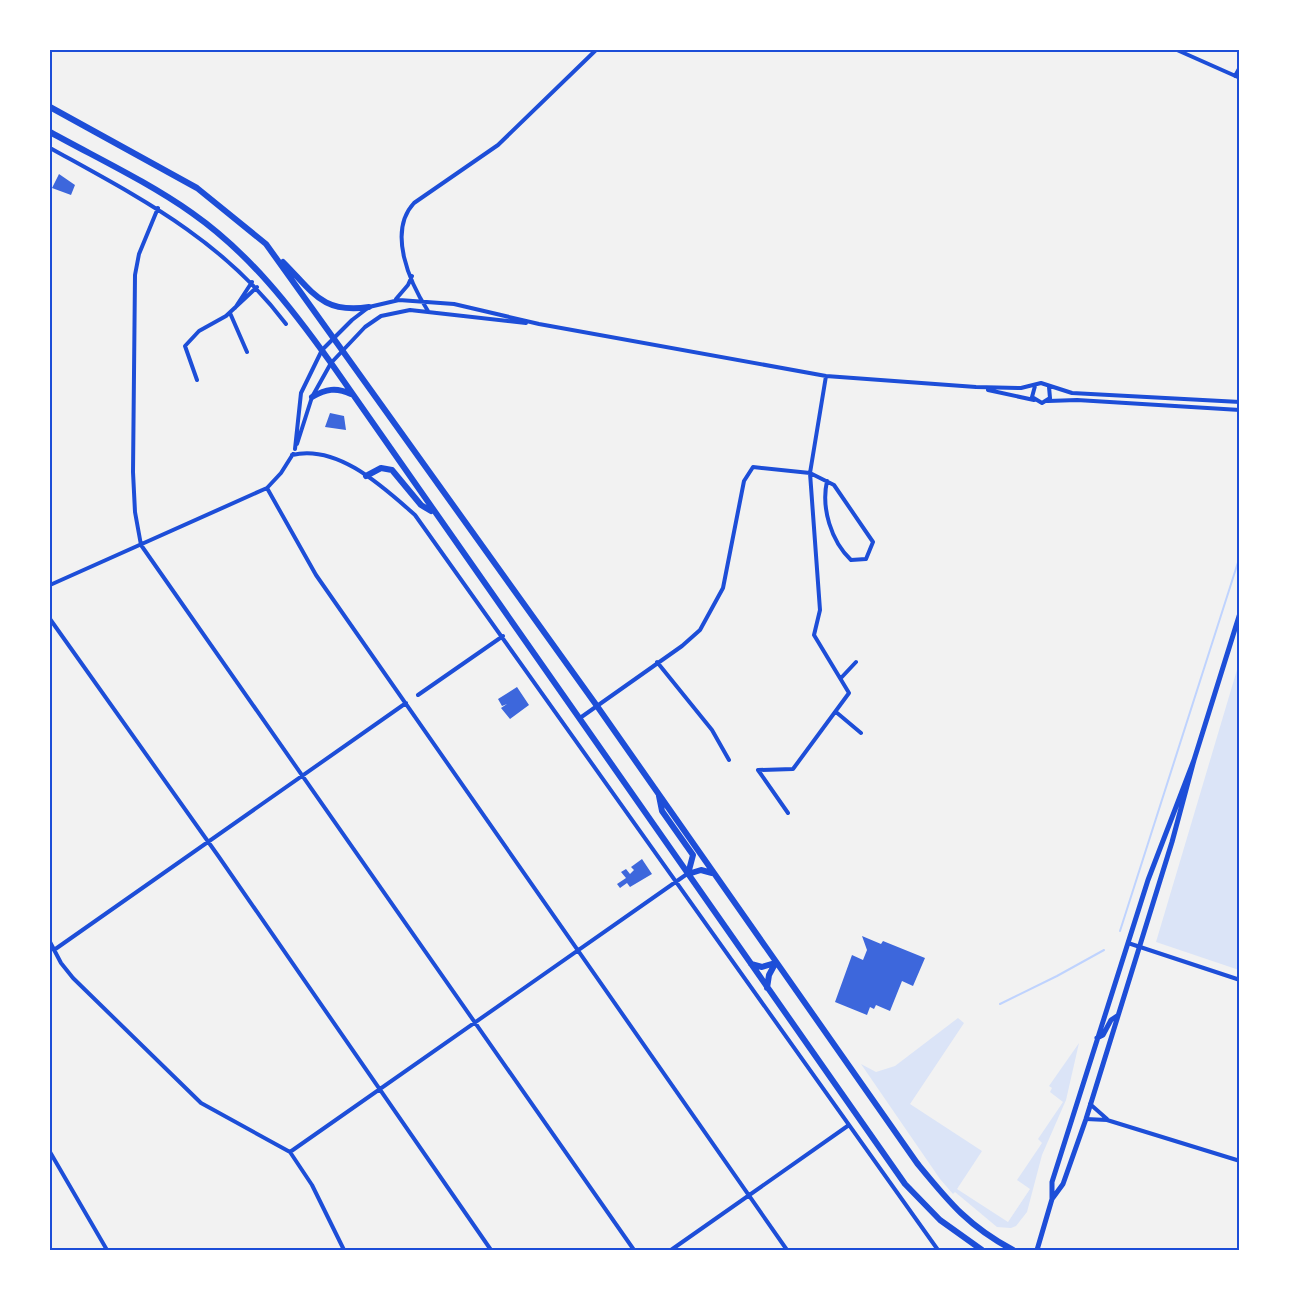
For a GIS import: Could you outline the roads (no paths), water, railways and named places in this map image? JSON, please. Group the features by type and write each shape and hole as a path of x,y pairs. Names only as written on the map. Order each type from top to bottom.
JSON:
{"main road":[{"path":"50,107 210,197 266,244 323,302 344,310 369,307"},
{"path":"50,132 165,196 212,228 264,276 322,350 905,1184 973,1251"},
{"path":"266,244 597,706 917,1163 953,1209 993,1240 1013,1251"},
{"path":"312,397 337,389 352,395"},
{"path":"366,476 381,468 392,470 421,505 434,513"},
{"path":"1037,1251 1053,1200 1063,1184 1086,1119 1181,813 1194,760 1239,612"},
{"path":"1053,1200 1052,1182 1097,1038 1148,879 1194,760"},
{"path":"658,794 662,811 693,855 687,874"},
{"path":"687,874 701,870 712,873"},
{"path":"750,964 762,967 776,962"},
{"path":"767,988 769,975 776,962"},
{"path":"1097,1038 1103,1035 1111,1020 1117,1016"},
{"path":"959,1237 982,1251"}],"street":[{"path":"428,311 421,300 400,234 404,217 411,206 498,145 597,50"},
{"path":"1177,50 1237,77 1239,67"},
{"path":"50,150 158,208 208,242 252,282 286,324"},
{"path":"158,208 139,254 135,274 133,472 136,521 141,545 300,776 634,1251"},
{"path":"396,300 408,285 412,275"},
{"path":"197,380 185,346 199,331 230,313 252,282"},
{"path":"234,308 257,288"},
{"path":"295,449 302,393 322,350 369,307 396,300 421,300 477,308 539,324"},
{"path":"410,310 421,300"},
{"path":"50,585 267,488 281,473 292,455 312,397 331,363 343,349 381,316 410,310 539,324 826,376 976,387 1014,388 1041,383 1065,392 1239,402"},
{"path":"230,313 247,352"},
{"path":"788,813 758,770 794,769 849,693 814,635 820,615 810,473 826,376"},
{"path":"1034,399 1032,391 1035,385"},
{"path":"976,387 1034,399 1042,403 1089,400 1239,410"},
{"path":"1048,401 1052,393 1049,387"},
{"path":"292,455 310,452 337,460 366,476 415,515 677,880 938,1251"},
{"path":"580,718 694,636 720,598 744,481 749,472 760,466 810,473 827,481 840,490 873,542 866,559 851,560 830,527 825,492 827,481"},
{"path":"267,488 316,575 787,1251"},
{"path":"50,619 208,842 491,1251"},
{"path":"418,695 503,636"},
{"path":"657,662 712,730 729,760"},
{"path":"841,678 856,662"},
{"path":"54,950 406,703"},
{"path":"836,712 861,733"},
{"path":"290,1152 687,874"},
{"path":"50,942 73,978 201,1103 290,1152 312,1185 344,1251"},
{"path":"1128,943 1239,980"},
{"path":"1090,1104 1107,1120"},
{"path":"1086,1119 1107,1120 1239,1161"},
{"path":"671,1251 849,1125"},
{"path":"50,1152 107,1251"}],"waterway":[{"path":"1120,931 1240,556"},
{"path":"1000,1004 1104,950"}]}
